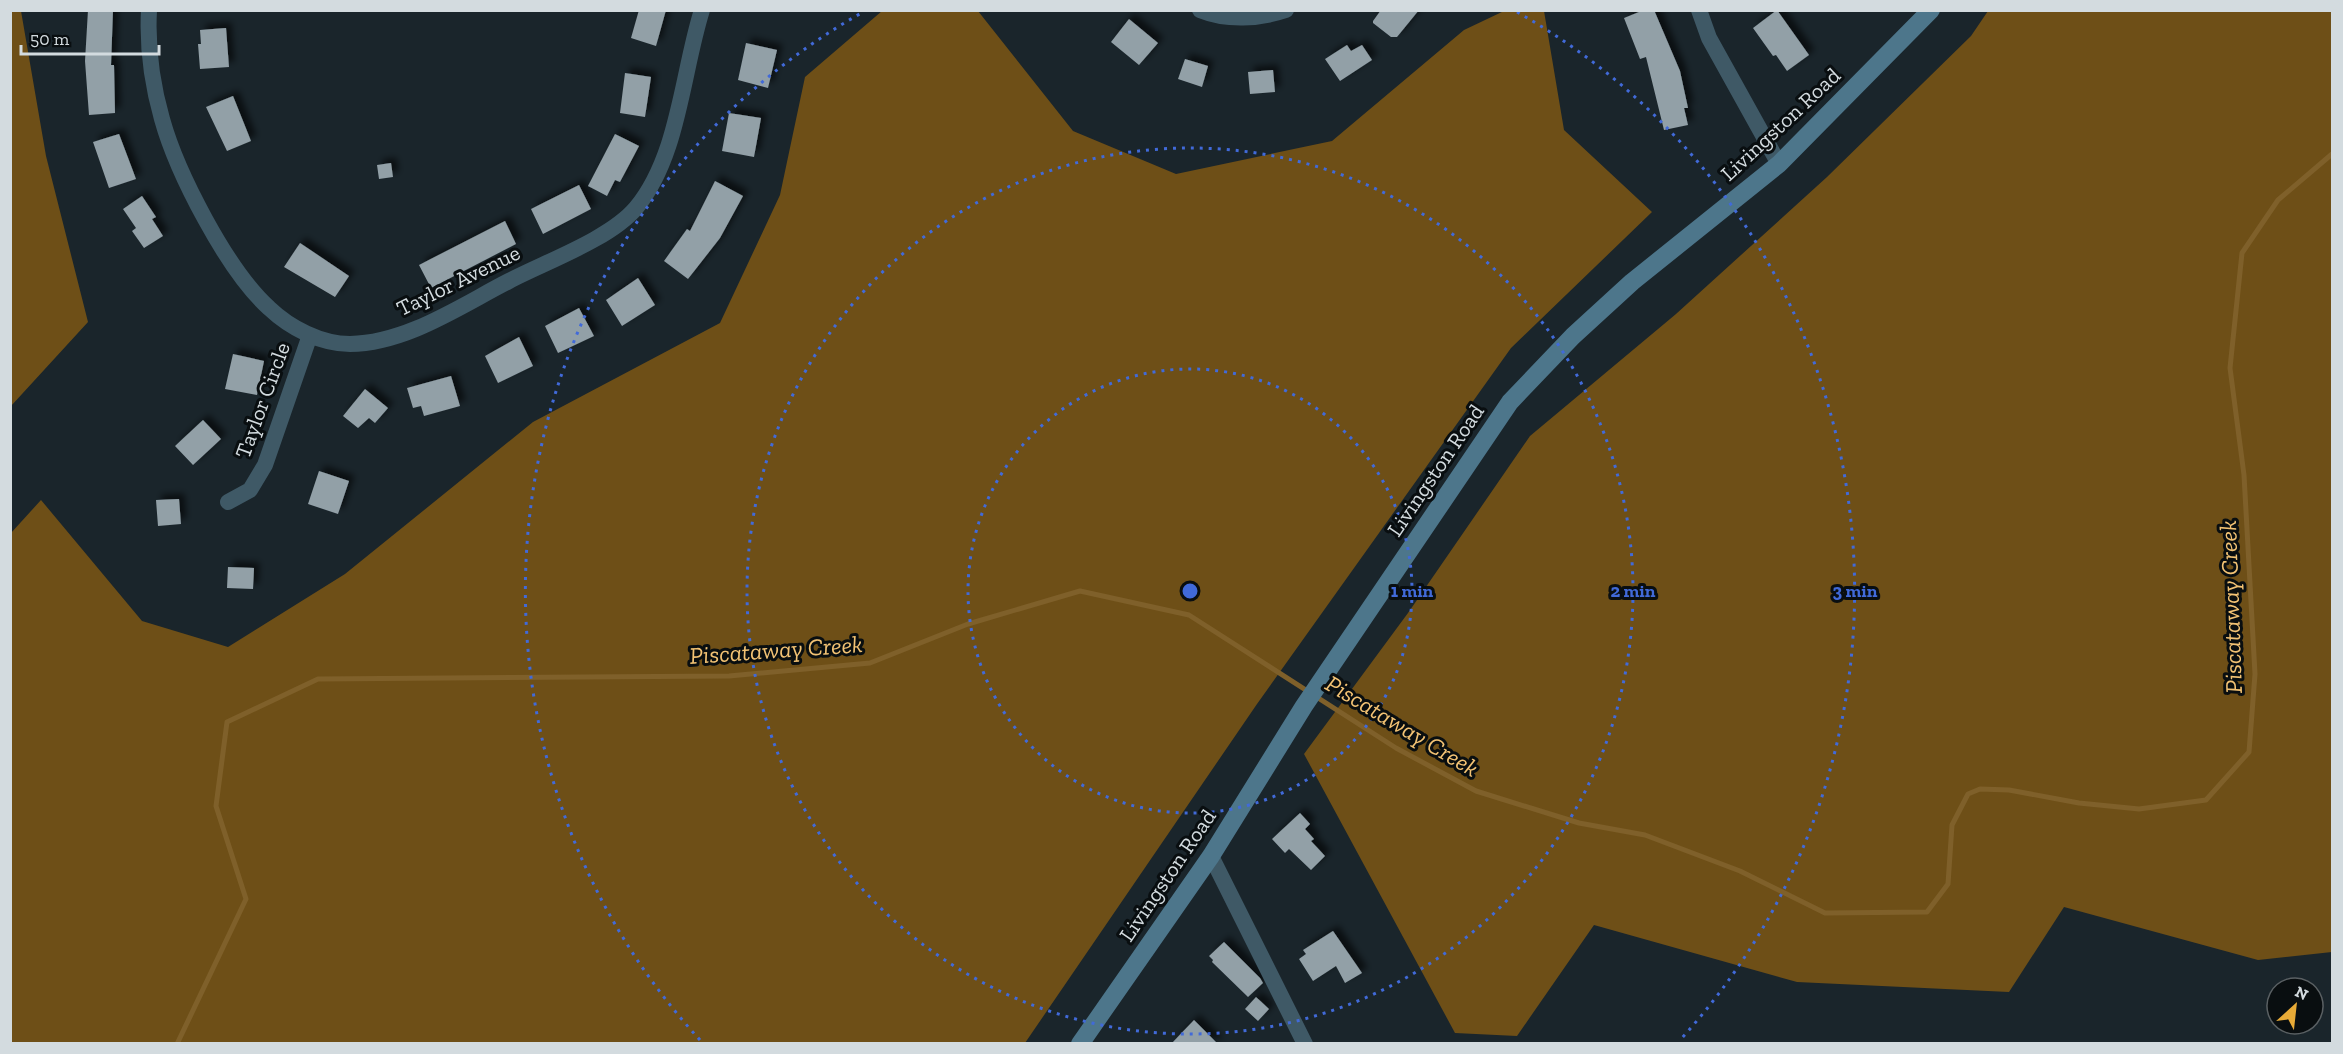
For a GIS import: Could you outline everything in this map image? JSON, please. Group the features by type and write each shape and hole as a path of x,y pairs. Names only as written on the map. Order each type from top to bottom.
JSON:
{"main road":[{"name":"Livingston Road","path":"1080,1044 1211,856 1343,648 1510,402 1573,336 1632,282 1779,164 1931,10"}],"street":[{"name":"Taylor Avenue","path":"149,10 153,78 162,118 172,149 214,233 239,273 280,318 310,335 349,344 370,342 417,328 575,248 626,218 644,198 663,158 676,118 702,10"},
{"path":"1200,10 1228,17 1261,15 1286,10"},
{"path":"1699,10 1709,38 1779,164"},
{"name":"Taylor Circle","path":"228,502 250,490 265,465 310,335"},
{"path":"1211,856 1305,1044"}],"shaded area":[{"path":"10,11 21,11 46,156 88,322 11,406"},
{"path":"882,11 978,11 1073,131 1176,174 1332,141 1464,30 1504,11 1544,11 1564,130 1652,212 1511,348 1257,704 1025,1043 11,1043 11,533 41,500 142,621 228,647 345,574 533,422 720,323 780,195 805,77"},
{"path":"1988,11 2332,11 2332,952 2258,960 2064,907 2009,992 1797,982 1594,925 1517,1036 1455,1033 1304,754 1408,613 1530,436 1676,314 1827,177 1971,36"}],"building":[{"path":"88,10 113,10 111,65 114,65 115,113 89,115 85,61"},
{"path":"639,10 666,10 656,46 631,38"},
{"path":"1381,10 1419,10 1397,37 1391,37 1373,23"},
{"path":"1644,10 1654,10 1680,71 1688,108 1684,108 1688,125 1664,130 1646,57 1640,59 1624,18"},
{"path":"1777,10 1809,55 1787,71 1753,28"},
{"path":"1129,19 1158,43 1139,65 1111,42"},
{"path":"226,28 229,67 200,69 198,44 201,44 200,30"},
{"path":"746,43 777,50 768,88 738,80"},
{"path":"1347,45 1351,51 1362,45 1372,60 1340,81 1325,59"},
{"path":"1185,59 1208,66 1202,87 1178,79"},
{"path":"1273,70 1275,92 1250,94 1248,72"},
{"path":"625,73 651,77 645,117 620,113"},
{"path":"233,96 251,141 227,151 206,107"},
{"path":"729,113 761,118 754,157 722,151"},
{"path":"119,134 136,179 109,188 93,142"},
{"path":"615,134 639,146 620,182 615,180 607,196 588,186"},
{"path":"391,163 393,177 379,179 377,165"},
{"path":"715,181 743,196 720,238 688,279 664,261 687,229 690,231"},
{"path":"579,185 591,209 543,234 531,209"},
{"path":"142,196 156,217 152,219 163,236 144,248 132,231 136,228 123,209"},
{"path":"505,221 516,244 431,288 419,265"},
{"path":"300,243 349,276 335,297 284,267"},
{"path":"638,278 655,305 622,326 606,300"},
{"path":"579,308 594,336 558,353 545,326"},
{"path":"519,337 533,366 498,383 485,356"},
{"path":"233,354 264,361 257,395 225,389"},
{"path":"451,376 460,406 424,416 421,406 413,408 407,388"},
{"path":"365,389 388,408 375,423 369,418 358,428 343,416"},
{"path":"203,420 221,439 193,465 175,446"},
{"path":"319,471 349,481 338,514 308,504"},
{"path":"179,499 181,524 158,526 156,500"},
{"path":"228,567 254,568 253,589 227,588"},
{"path":"1300,813 1310,824 1305,829 1314,839 1311,841 1325,856 1311,870 1289,849 1285,853 1272,839"},
{"path":"1333,931 1362,973 1345,983 1336,966 1313,981 1299,959 1306,954 1303,950"},
{"path":"1224,942 1263,983 1248,997 1212,962 1209,956"},
{"path":"1256,997 1269,1009 1258,1021 1245,1009"},
{"path":"1194,1020 1218,1044 1171,1044"}],"waterway":[{"name":"Piscataway Creek","path":"177,1044 246,899 216,806 227,722 318,679 729,676 870,663 968,624 1080,591 1189,615 1396,748 1476,791 1579,823 1645,835 1740,871 1825,913 1927,912 1948,884 1952,825 1968,794 1980,789 2009,790 2079,803 2139,809 2206,800 2249,752 2255,674 2244,475 2230,368 2242,253 2278,200 2332,154"}]}
